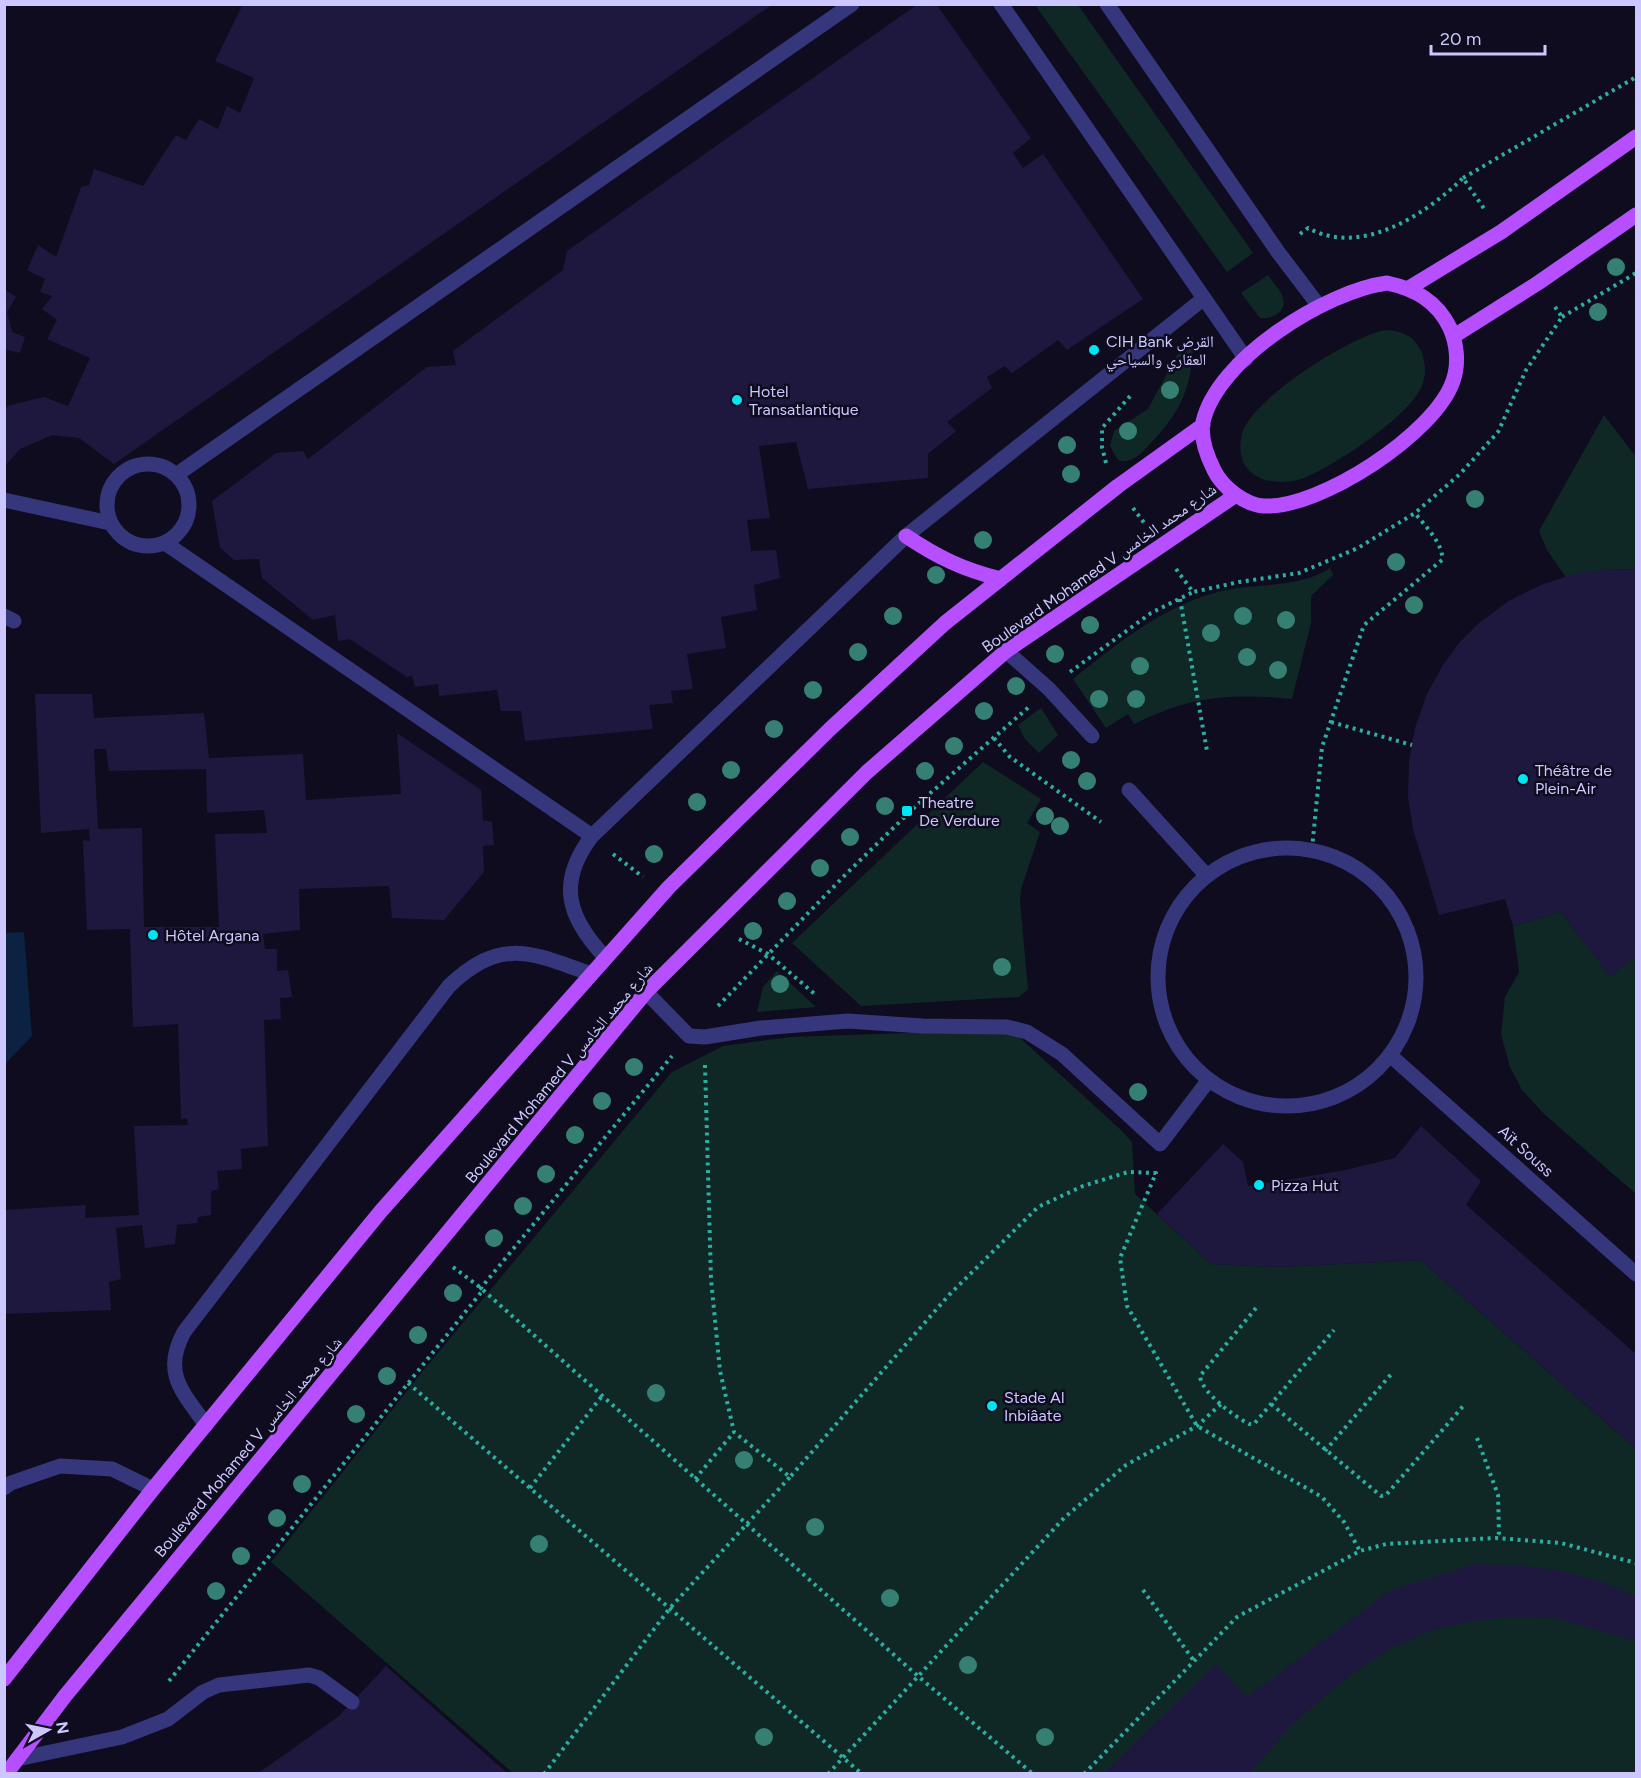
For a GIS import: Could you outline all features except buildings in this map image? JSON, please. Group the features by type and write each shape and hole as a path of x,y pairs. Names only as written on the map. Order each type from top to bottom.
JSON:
{"main road":[{"path":"1409,288 1501,232 1636,137"},
{"path":"1454,336 1538,283 1636,215"},
{"name":"Boulevard Mohamed V شارع محمد الخامس","path":"1387,283 1409,288 1428,299 1444,316 1454,336 1457,358 1454,380 1444,400 1389,453 1323,492 1287,506 1260,506 1236,495 1216,476 1205,452 1203,425 1211,399 1246,359 1285,327 1319,306 1365,286 1387,283"},
{"path":"4,1679 153,1489 381,1211 669,887 830,729 945,622 1118,486 1203,425"},
{"name":"Boulevard Mohamed V شارع محمد الخامس","path":"6,1773 65,1696 646,992 867,772 1006,651 1236,495"},
{"path":"906,536 935,556 967,571 1001,579"}],"street":[{"path":"176,474 852,4"},
{"path":"1001,4 1246,359"},
{"path":"1107,4 1278,252 1319,306"},
{"path":"605,957 587,938 575,919 570,897 571,874 579,853 592,836 906,536 1203,299"},
{"path":"154,465 176,474 186,488 189,504 187,520 179,533 165,543 150,547 134,544 120,536 110,523 106,507 109,491 118,477 130,467 154,465"},
{"path":"4,500 110,523"},
{"path":"165,543 592,836"},
{"path":"1006,651 1049,689 1092,736"},
{"path":"1129,790 1207,876"},
{"path":"1268,848 1312,849 1353,865 1386,893 1408,931 1416,974 1410,1017 1391,1056 1361,1084 1325,1102 1284,1108 1244,1100 1208,1081 1178,1049 1161,1009 1157,966 1168,923 1192,887 1207,876 1227,861 1268,848"},
{"path":"206,1425 179,1386 173,1367 175,1349 184,1332 449,987 468,968 491,957 517,952 530,952 591,974"},
{"path":"646,992 689,1036 705,1037 761,1028 848,1022 1007,1027 1028,1032 1062,1054 1160,1144 1208,1081"},
{"name":"Aït Souss","path":"1391,1056 1636,1274"},
{"path":"4,1488 11,1483 60,1466 112,1468 153,1489"},
{"path":"17,1759 122,1737 168,1719 203,1692 219,1685 309,1675 320,1678 352,1702"}],"path":[{"path":"1278,252 1308,228 1323,236 1369,237 1440,200 1463,178 1636,77"},
{"path":"1463,178 1501,232"},
{"path":"1562,317 1636,273"},
{"path":"1139,388 1102,428 1102,447 1106,463 1118,486 1160,546"},
{"path":"1312,849 1323,747 1364,625 1442,560 1442,554 1434,539 1415,513"},
{"path":"167,1683 482,1289 689,1036 919,803 1049,689 1151,613 1192,592"},
{"path":"1180,599 1207,751"},
{"path":"1331,722 1412,745"},
{"path":"994,738 1010,757 1101,822"},
{"path":"592,836 641,876 669,887"},
{"path":"768,954 848,1022"},
{"path":"705,1037 704,1098 711,1280 720,1371 734,1432 790,1477"},
{"path":"544,1773 670,1608 745,1523 790,1477 949,1295 1038,1207 1083,1186 1128,1172 1156,1173 1120,1258 1127,1306 1197,1425 1322,1497 1344,1522 1360,1551"},
{"path":"434,1251 482,1289 919,1677 1033,1773"},
{"path":"1256,1308 1201,1373 1203,1386 1221,1404 1250,1425 1271,1404 1334,1330"},
{"path":"1325,1451 1393,1371"},
{"path":"408,1383 862,1773"},
{"path":"530,1488 602,1396"},
{"path":"828,1773 1064,1518 1126,1465 1197,1425 1221,1404"},
{"path":"1271,1404 1377,1495 1384,1496 1465,1404"},
{"path":"695,1479 734,1432"},
{"path":"1477,1438 1498,1495 1499,1533 1496,1538"},
{"path":"1084,1773 1237,1617 1360,1551 1386,1544 1496,1538 1561,1543 1636,1563"},
{"path":"1143,1590 1194,1661"}],"green space":[{"path":"1035,5 1078,5 1253,253 1227,272"},
{"path":"1268,275 1282,294 1284,304 1275,316 1260,318 1241,293"},
{"path":"1386,330 1397,331 1414,340 1425,363 1421,388 1402,412 1355,449 1311,475 1285,482 1260,478 1250,471 1240,450 1242,434 1249,420 1264,404 1283,387 1328,356 1370,334"},
{"path":"1193,336 1191,369 1184,396 1178,408 1161,432 1139,455 1127,461 1118,460 1110,446 1114,431 1148,409 1178,353"},
{"path":"1604,415 1636,457 1636,570 1608,569 1566,577 1547,550 1539,531"},
{"path":"1330,568 1333,575 1311,596 1311,623 1292,699 1249,696 1211,699 1174,707 1134,724 1128,714 1106,728 1073,679 1139,629 1194,600 1228,590 1303,580"},
{"path":"1041,708 1058,735 1039,753 1025,739 1018,725"},
{"path":"983,762 1041,799 1027,823 1040,832 1021,889 1020,902 1028,989 1019,997 861,1006 792,943"},
{"path":"1561,912 1610,976 1636,956 1636,1194 1543,1113 1522,1090 1510,1067 1501,1034 1505,997 1519,972 1513,926"},
{"path":"777,971 816,1007 757,1012 763,987"},
{"name":"Stade Al Inbiâate","path":"994,1030 1019,1037 1121,1130 1132,1142 1135,1194 1211,1264 1280,1267 1421,1260 1636,1449 1636,1773 513,1773 271,1562 427,1366 672,1072 723,1046 790,1037"}],"water":[{"path":"24,932 32,1036 5,1064 5,933"}],"place":[{"name":"CIH Bank القرض العقاري والسياحي","path":"1094,350"},
{"name":"Hotel Transatlantique","path":"737,400"},
{"name":"Théâtre de Plein-Air","path":"1523,779"},
{"name":"Theatre De Verdure","path":"907,811"},
{"name":"Hôtel Argana","path":"153,935"},
{"name":"Pizza Hut","path":"1259,1185"},
{"name":"Stade Al Inbiâate","path":"992,1406"}]}
